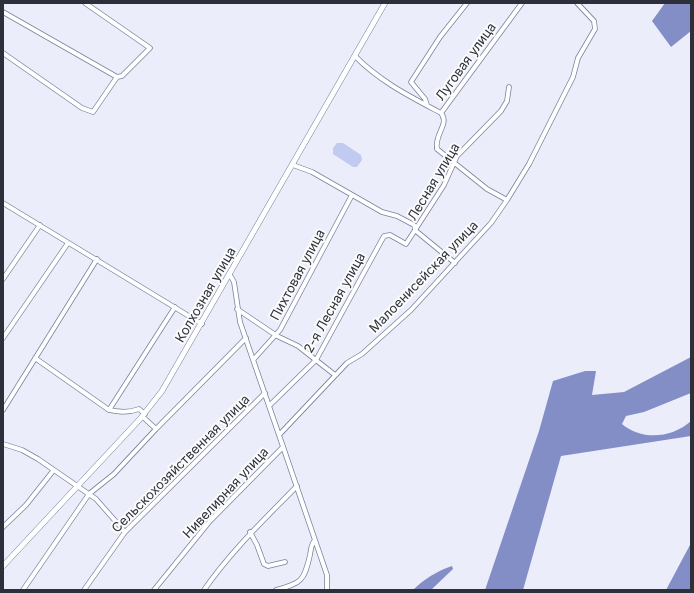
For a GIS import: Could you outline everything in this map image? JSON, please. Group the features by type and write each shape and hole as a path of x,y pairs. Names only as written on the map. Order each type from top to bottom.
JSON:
{"main road":[{"name":"Колхозная улица","path":"3,566 144,416 162,391 202,324 385,3"}],"street":[{"path":"3,53 78,105 93,112 117,77 122,76 150,48 85,3"},
{"path":"426,105 425,99 411,82 440,37 467,3"},
{"name":"Луговая улица","path":"441,113 490,44 522,3"},
{"name":"Малоенисейская улица","path":"279,435 347,363 362,354 411,310 491,223 507,200 529,164 567,89 578,58 595,29 594,21 577,3"},
{"path":"3,12 117,77"},
{"path":"355,56 364,66 383,80 441,113 445,119 437,138 437,148 487,189 507,200"},
{"name":"Лесная улица","path":"416,230 444,185 454,163 465,147 501,111 507,100 509,87"},
{"path":"293,165 312,172 382,212 406,220 414,225 416,230 455,263"},
{"name":"Пихтовая улица","path":"254,359 277,336 352,195"},
{"path":"3,204 97,259 202,324"},
{"path":"3,279 40,225"},
{"name":"2-я Лесная улица","path":"270,405 316,360 384,236 390,235 406,244 416,230"},
{"path":"3,338 68,242"},
{"path":"3,410 97,259"},
{"path":"230,275 234,282 238,309 246,338 327,575 327,590"},
{"path":"109,410 175,307"},
{"path":"238,309 277,336 298,346 335,376"},
{"path":"23,590 89,494 114,474 156,429 246,338"},
{"path":"35,358 109,410 126,412 139,409 156,429"},
{"name":"Сельскохозяйственная улица","path":"84,590 125,532 265,393"},
{"path":"3,444 22,450 38,459 53,471 96,499 125,532"},
{"name":"Нивелирная улица","path":"154,590 210,522 284,447"},
{"path":"3,526 26,505 53,471"},
{"path":"204,590 226,560 250,532 296,486"},
{"path":"250,532 264,564 268,566 285,562"},
{"path":"276,590 295,585 304,578 311,546 315,540"}],"shaded area":[{"path":"665,3 691,3 691,31 671,47 652,21"},
{"path":"337,143 343,143 361,155 362,160 357,167 353,167 333,154 333,148"},
{"path":"691,357 691,393 644,412 626,416 622,424 639,433 657,435 675,431 691,421 691,436 561,456 523,590 485,590 539,431 553,381 585,371 596,371 592,395 624,392"},
{"path":"691,543 691,590 666,590"},
{"path":"452,566 453,569 431,590 413,590 431,576"}]}
